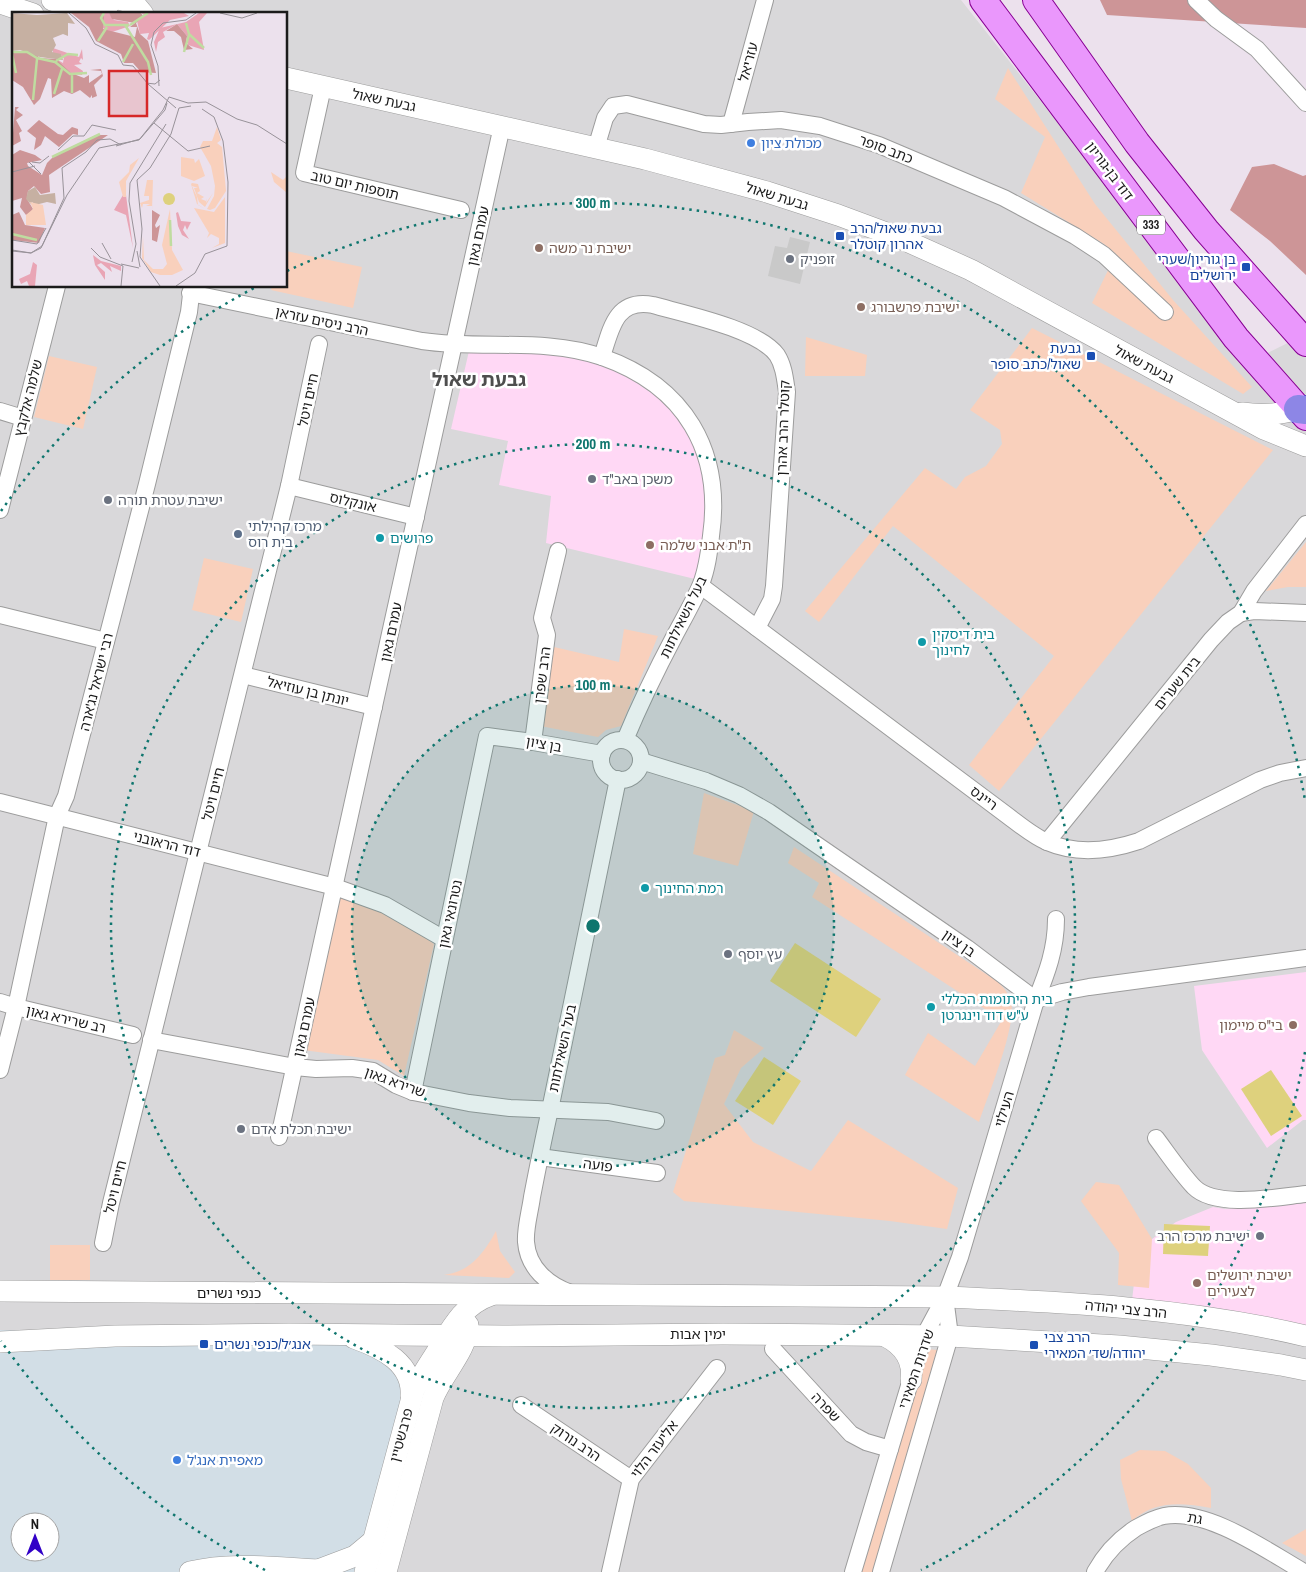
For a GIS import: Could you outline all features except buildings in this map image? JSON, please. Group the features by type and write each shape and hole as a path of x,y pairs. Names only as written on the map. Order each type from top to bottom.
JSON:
{"main road":[{"name":"דוד בן-גוריון","path":"983,0 1236,338 1304,410"},
{"path":"1036,0 1137,143 1206,230 1296,327 1306,343"}],"street":[{"path":"52,0 76,6 123,4"},
{"name":"עזריאל","path":"730,124 765,0"},
{"path":"1196,0 1216,20 1257,49 1306,103"},
{"path":"0,3 27,12"},
{"name":"גבעת שאול","path":"288,78 654,162 767,192 838,215 900,238 971,270 1264,429 1306,446"},
{"name":"תוספות יום טוב","path":"323,87 304,173 461,210"},
{"name":"כתב סופר","path":"596,148 604,118 613,106 627,104 704,124 781,120 820,126 879,144 986,190 1075,236 1104,255 1165,312"},
{"name":"עמרם גאון","path":"279,1137 502,126"},
{"name":"שלמה אלקבץ","path":"0,510 56,288"},
{"name":"הרב ניסים עזראן","path":"191,290 413,340 454,345"},
{"name":"רבי ישראל נג'ארה","path":"0,1070 16,1008 57,816 66,796 148,484 187,322 191,290"},
{"name":"קוטלר הרב אהרן","path":"602,357 610,330 617,317 626,308 639,302 653,304 745,332 762,342 777,355 785,372 787,392 774,586 772,599 756,628"},
{"name":"חיים ויטל","path":"103,1243 106,1222 289,486 319,344"},
{"name":"בעל השאילתות","path":"454,345 534,345 573,350 602,357 622,366 660,389 680,407 692,423 704,449 714,500 708,560 701,586 649,685 625,740"},
{"name":"גבעת שאול","path":"1232,411 1262,415 1282,415 1304,410"},
{"path":"0,411 23,418"},
{"name":"אונקלוס","path":"289,486 416,517"},
{"name":"בית שערים","path":"1047,842 1211,640 1228,622 1240,613 1306,524"},
{"name":"הרב שפרן","path":"533,742 547,635 542,618 558,551"},
{"name":"ריינס","path":"701,586 1008,816 1047,842 1084,851 1100,851 1120,847 1139,841 1260,780 1280,773 1306,768"},
{"path":"1240,613 1254,611 1306,613"},
{"path":"0,614 106,641"},
{"name":"יונתן בן עוזיאל","path":"243,675 374,707"},
{"name":"בן ציון","path":"487,736 602,754"},
{"name":"נטרונאי גאון","path":"413,1092 487,736"},
{"path":"625,740 637,748 641,761 636,772 631,777 618,779 607,774 603,768 602,754 611,742 625,740"},
{"name":"בן ציון","path":"641,761 706,781 739,795 769,812 967,948 1036,1000"},
{"name":"בעל השאילתות","path":"575,1295 558,1289 544,1279 532,1262 526,1242 527,1226 618,779"},
{"name":"דוד הראובני","path":"0,802 335,887 385,905 444,938"},
{"name":"העילוי","path":"945,1297 960,1257 1036,1000 1050,964 1054,949 1056,919"},
{"path":"1036,1000 1062,992 1089,987 1306,958"},
{"name":"רב שרירא גאון","path":"0,1002 16,1008 133,1035"},
{"name":"שרירא גאון","path":"151,1040 295,1067 316,1069 352,1068 373,1071 396,1085 413,1092 469,1103 510,1108 550,1109"},
{"path":"550,1109 608,1112 656,1121"},
{"path":"1156,1138 1195,1188 1215,1198 1232,1200 1306,1194"},
{"name":"פועה","path":"540,1157 657,1173"},
{"name":"כנפי נשרים","path":"0,1291 462,1302"},
{"path":"467,1336 468,1324 462,1302 491,1295 945,1297"},
{"name":"הרב צבי יהודה","path":"945,1297 1046,1301 1210,1317 1306,1336"},
{"name":"שדרות המאירי","path":"853,1572 924,1336 945,1297"},
{"name":"שדרות המאירי","path":"881,1572 950,1336 945,1297"},
{"name":"פרבשטיין","path":"386,1572 383,1542 411,1397 420,1376 454,1323 462,1302"},
{"path":"339,1334 370,1344 400,1363 410,1379 411,1397"},
{"path":"0,1342 115,1336 339,1334 446,1336"},
{"name":"ימין אבות","path":"446,1336 723,1334 950,1336"},
{"name":"פרבשטיין","path":"365,1572 383,1542 433,1398 467,1336"},
{"path":"885,1336 896,1342 906,1353 912,1369 911,1380"},
{"path":"950,1336 1211,1355 1306,1370"},
{"name":"שפרה","path":"773,1349 851,1434 866,1442 890,1449"},
{"name":"אליעזר הלוי","path":"610,1572 630,1479 717,1368"},
{"name":"הרב נורוק","path":"521,1405 630,1479"},
{"name":"גת","path":"1095,1572 1111,1549 1133,1530 1146,1522 1165,1516 1184,1516 1205,1519 1226,1528 1304,1572"},
{"path":"190,1572 219,1567 323,1571 383,1542 404,1572"}],"shaded area":[{"path":"0,0 961,0 1247,363 1306,334 1306,1572 0,1572"},
{"path":"1100,0 1306,0 1306,28 1107,15"},
{"path":"1008,68 1095,204 1173,300 1252,387 1243,394 1092,303 1116,254 1104,244 1021,193 1045,137 995,99"},
{"path":"1274,164 1303,176 1306,175 1306,275 1270,241 1230,210 1252,167"},
{"path":"790,237 810,242 800,284 768,276 775,246 787,248"},
{"path":"288,251 362,267 353,308 271,290 272,288 288,288"},
{"path":"1032,328 1273,450 999,791 969,765 1054,656 893,526 819,622 805,611 925,468 956,489 965,477 986,466 1002,444 1000,430 970,410"},
{"path":"806,337 867,355 865,376 805,376"},
{"path":"469,351 550,353 591,360 625,375 656,396 677,417 693,442 702,468 706,502 702,551 695,579 546,543 551,496 499,485 508,441 451,429"},
{"path":"49,356 97,367 83,429 34,417"},
{"path":"1306,542 1306,587 1288,587 1266,591"},
{"path":"204,558 253,569 241,622 192,610"},
{"path":"624,629 658,636 621,726 606,730 598,737 540,726 554,647 619,662"},
{"path":"704,793 754,811 738,866 693,854"},
{"path":"794,847 998,982 1006,991 1011,1002 1010,1027 1001,1061 979,1122 905,1075 928,1033 975,1066 1002,1020 812,897 819,883 788,863"},
{"path":"338,894 361,902 400,920 434,944 404,1076 378,1060 303,1050"},
{"path":"795,943 881,999 856,1037 770,981"},
{"path":"1306,972 1306,1120 1303,1120 1267,1148 1202,1050 1194,986"},
{"path":"734,1030 764,1048 741,1068 724,1104 753,1142 811,1171 848,1120 958,1188 947,1229 890,1221 684,1201 673,1192 715,1058 725,1055"},
{"path":"764,1057 801,1081 773,1125 735,1101"},
{"path":"1271,1070 1302,1116 1271,1136 1241,1089"},
{"path":"1096,1182 1119,1185 1152,1239 1149,1288 1118,1285 1119,1253 1081,1201"},
{"name":"ישיבת ירושלים לצעירים","path":"1306,1203 1306,1330 1131,1309 1138,1249 1176,1222 1213,1207 1225,1209"},
{"path":"1164,1224 1210,1226 1208,1256 1163,1254"},
{"path":"496,1231 500,1251 515,1272 509,1278 444,1275 457,1272 471,1264"},
{"path":"50,1245 90,1245 90,1280 50,1280"},
{"path":"0,1330 329,1332 348,1335 406,1381 356,1572 0,1572"},
{"path":"924,1349 938,1350 874,1572 856,1572"},
{"path":"1140,1450 1165,1451 1188,1464 1211,1488 1211,1508 1179,1504 1160,1506 1150,1509 1132,1521 1121,1479 1120,1460"},
{"path":"1306,1529 1306,1556 1282,1543"}],"place":[{"name":"מכולת ציון","path":"751,143"},
{"name":"גבעת שאול/הרב אהרון קוטלר","path":"840,236"},
{"name":"ישיבת נר משה","path":"539,248"},
{"name":"זופניק","path":"790,259"},
{"name":"בן גוריון/שערי ירושלים","path":"1246,267"},
{"name":"ישיבת פרשבורג","path":"861,307"},
{"name":"גבעת שאול/כתב סופר","path":"1091,356"},
{"name":"משכן באב\"ד","path":"592,479"},
{"name":"ישיבת עטרת תורה","path":"108,500"},
{"name":"מרכז קהילתי בית רוס","path":"238,534"},
{"name":"פרושים","path":"380,538"},
{"name":"ת\"ת אבני שלמה","path":"650,545"},
{"name":"בית דיסקין לחינוך","path":"922,642"},
{"name":"רמת החינוך","path":"645,888"},
{"name":"עץ יוסף","path":"728,954"},
{"name":"בית היתומות הכללי ע\"ש דוד וינגרטן","path":"931,1007"},
{"name":"בי\"ס מיימון","path":"1293,1025"},
{"name":"ישיבת תכלת אדם","path":"241,1129"},
{"name":"ישיבת מרכז הרב","path":"1260,1236"},
{"name":"ישיבת ירושלים לצעירים","path":"1197,1283"},
{"name":"אנג׳ל/כנפי נשרים","path":"204,1344"},
{"name":"הרב צבי יהודה/שד׳ המאירי","path":"1034,1345"},
{"name":"מאפיית אנג'ל","path":"177,1460"}],"district":[{"name":"גבעת שאול","path":"479,379"}]}
